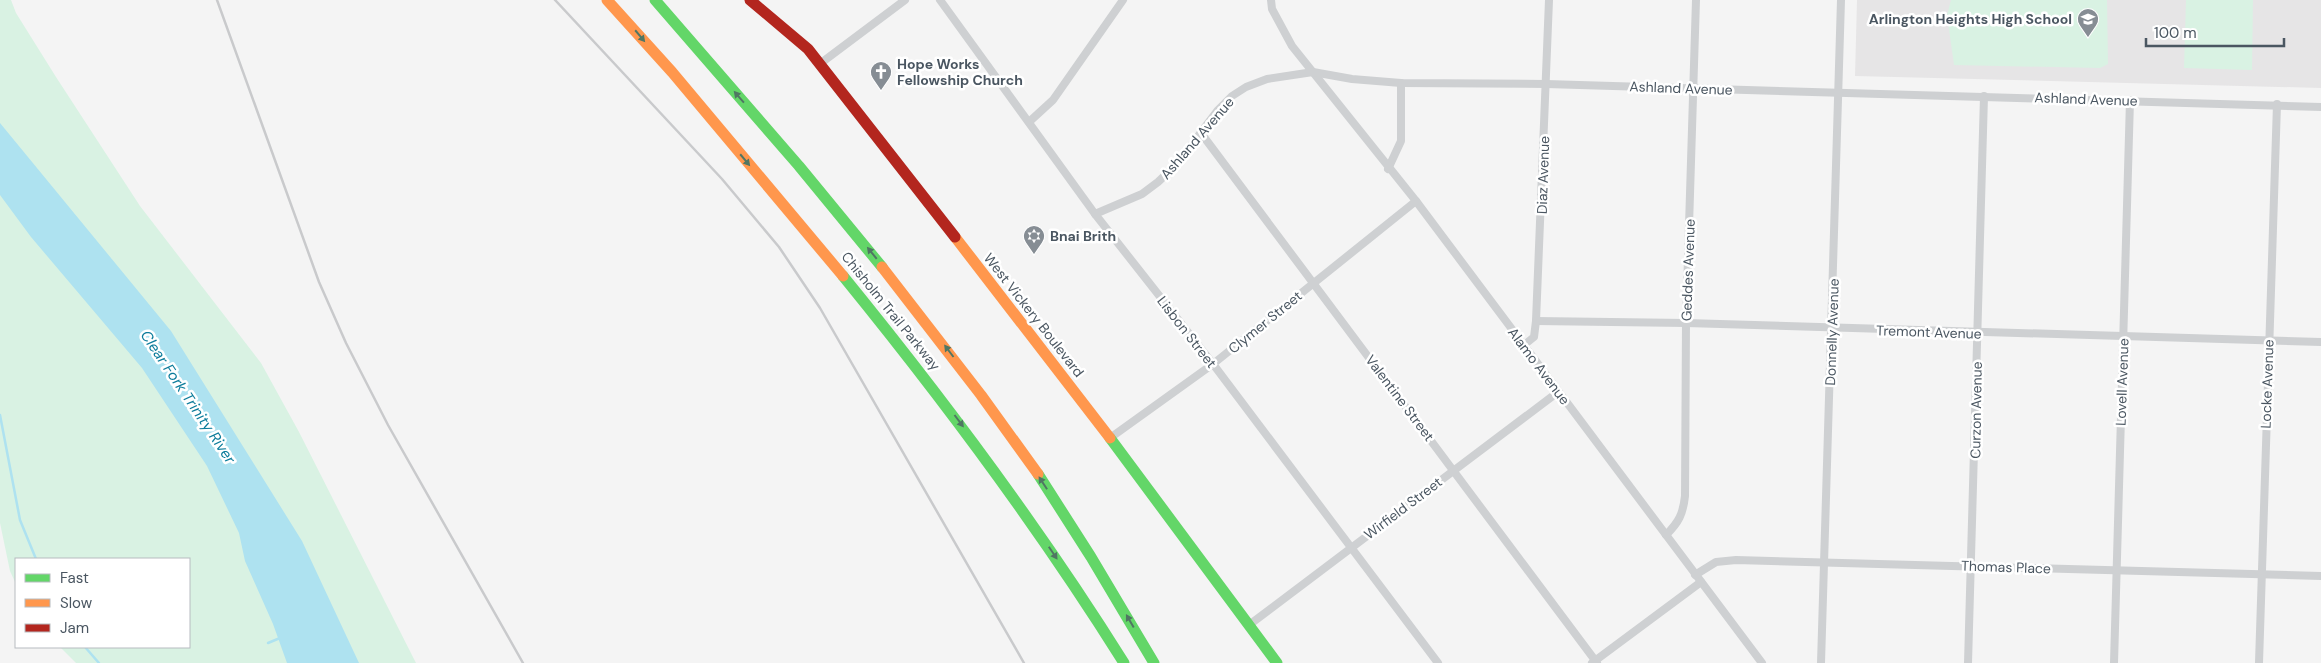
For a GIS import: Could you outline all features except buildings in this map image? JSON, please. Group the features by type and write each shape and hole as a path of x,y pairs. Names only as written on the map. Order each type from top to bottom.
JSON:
{"main road":[{"name":"Chisholm Trail Parkway","path":"607,0 864,300 932,386 1008,488 1070,578 1124,663"},
{"name":"Chisholm Trail Parkway","path":"655,0 903,291 1025,456 1092,558 1154,663"},
{"name":"West Vickery Boulevard","path":"750,0 789,32 821,63 1110,438 1277,663"}],"street":[{"path":"821,63 905,0"},
{"name":"Lisbon Street","path":"940,0 1095,214 1213,364 1438,663"},
{"path":"1029,122 1053,100 1123,0"},
{"name":"Alamo Avenue","path":"1271,0 1272,9 1292,46 1388,169 1416,201 1762,663"},
{"name":"Diaz Avenue","path":"1524,345 1534,337 1536,321 1548,0"},
{"name":"Geddes Avenue","path":"1666,535 1679,522 1684,512 1686,323 1696,0"},
{"name":"Donnelly Avenue","path":"1821,663 1841,0"},
{"name":"Ashland Avenue","path":"1095,214 1142,194 1176,164 1218,110 1232,96 1246,87 1267,79 1313,72 1352,79 1401,83 1546,84 2277,104 2321,107"},
{"path":"1388,169 1401,141 1401,83"},
{"name":"Curzon Avenue","path":"1968,663 1984,96"},
{"name":"Lovell Avenue","path":"2114,663 2130,100"},
{"name":"Locke Avenue","path":"2259,663 2277,104"},
{"name":"Valentine Street","path":"1201,133 1454,470 1595,662"},
{"name":"Clymer Street","path":"1110,438 1213,364 1416,201"},
{"name":"Tremont Avenue","path":"1536,321 1686,323 1978,334 2321,342"},
{"name":"Wirfield Street","path":"1249,624 1558,392"},
{"name":"Thomas Place","path":"1695,575 1716,562 1736,560 2321,576"},
{"path":"1595,662 1701,582"}],"shaded area":[{"name":"Arlington Heights High School","path":"1857,0 2321,0 2321,88 1855,76"}],"green space":[{"path":"0,0 11,0 16,13 56,77 140,206 261,363 299,432 416,663 76,663 61,648 190,648 190,558 15,558 15,582 10,571 0,523"},
{"path":"1951,0 2107,0 2108,64 2100,68 1954,65 1947,15"},
{"path":"2186,0 2253,0 2252,70 2184,68"}],"water":[{"name":"Clear Fork Trinity River","path":"0,123 171,331 302,541 359,663 287,663 273,624 245,561 239,533 207,466 142,368 31,237 0,195"}],"waterway":[{"path":"0,415 20,520 36,558"},
{"path":"268,643 280,638"},
{"path":"86,648 99,663"}],"railway":[{"path":"217,0 319,282 346,343 388,425 523,663"},
{"path":"555,0 722,179 779,247 820,308 1024,663"}],"traffic: fast":[{"path":"655,0 799,166 882,267"},
{"path":"843,276 990,465 1092,612 1124,663"},
{"path":"1110,438 1277,663"},
{"path":"1038,474 1091,557 1154,663"}],"traffic: slow":[{"path":"607,0 672,72 843,276"},
{"path":"955,237 1110,438"},
{"path":"882,267 981,395 1038,474"}],"traffic: jam":[{"path":"750,0 808,49 955,237"}],"place":[{"name":"Arlington Heights High School","path":"2088,38"},
{"name":"Hope Works Fellowship Church","path":"881,91"},
{"name":"Bnai Brith","path":"1034,255"}]}
